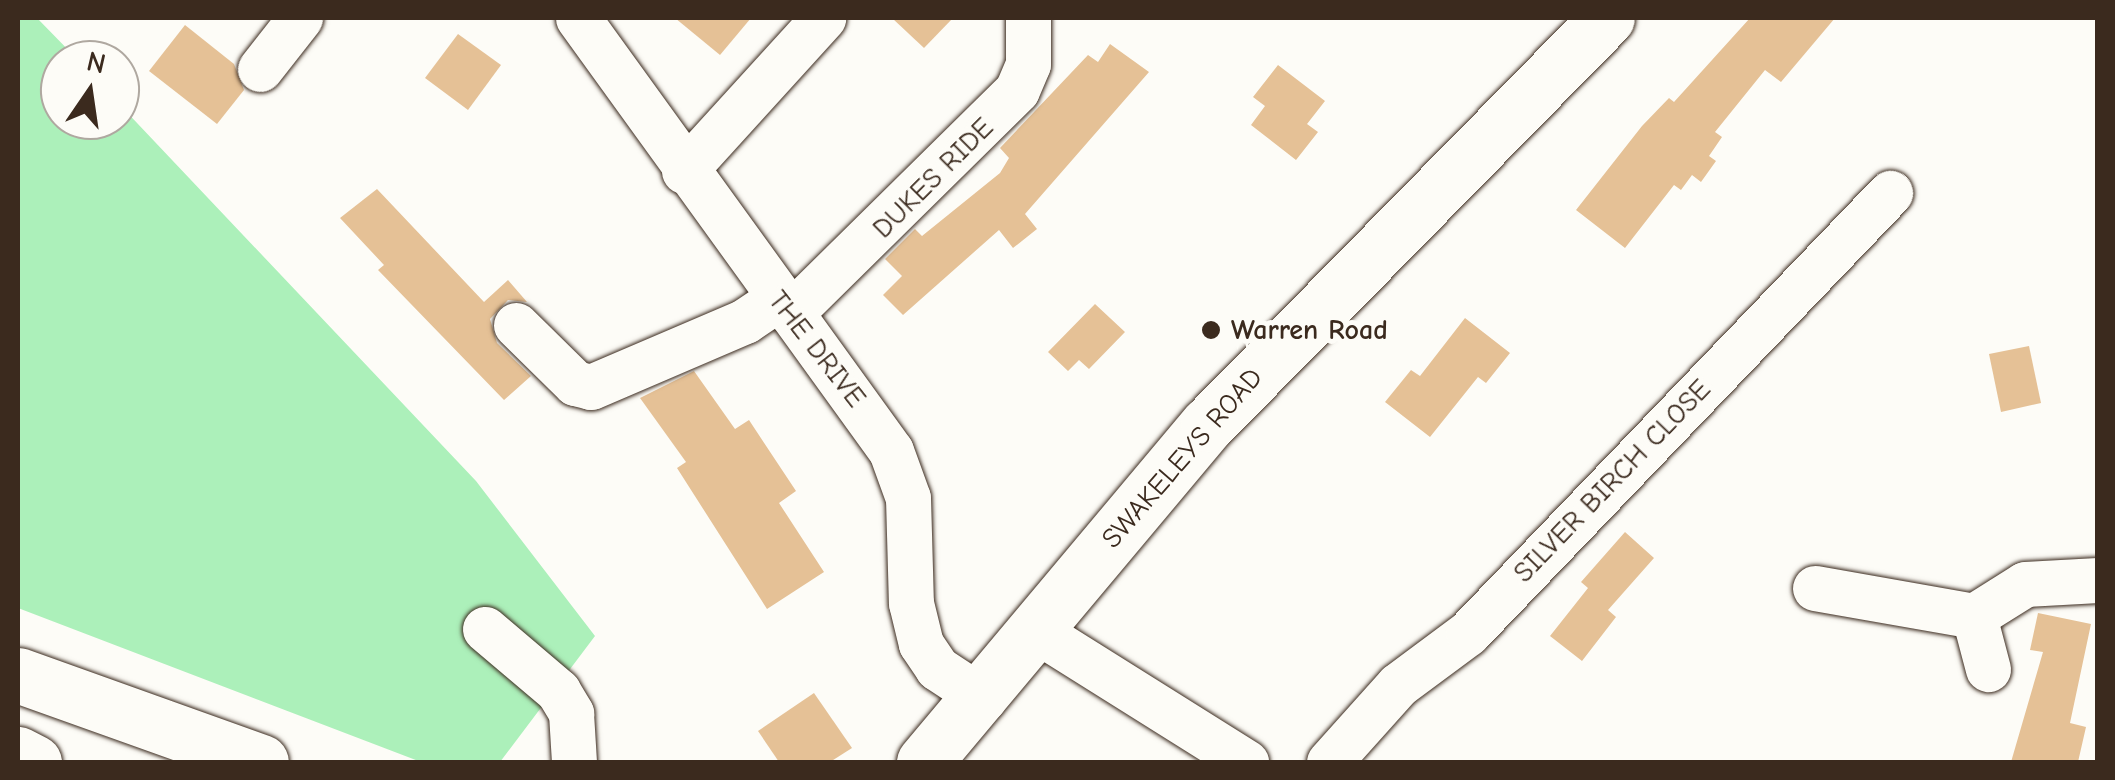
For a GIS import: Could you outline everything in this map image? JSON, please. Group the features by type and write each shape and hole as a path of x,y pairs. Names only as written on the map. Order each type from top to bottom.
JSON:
{"main road":[{"name":"SWAKELEYS ROAD","path":"924,762 946,729 984,699 1037,630 1266,361 1590,24"},
{"path":"18,674 261,762"},
{"name":"SWAKELEYS ROAD","path":"967,762 984,699"},
{"path":"18,754 34,762"}],"street":[{"path":"260,69 300,18"},
{"name":"THE DRIVE","path":"578,18 684,172 873,421 904,476 921,644 936,668 984,699"},
{"path":"684,172 823,18"},
{"name":"DUKES RIDE","path":"516,325 574,384 592,387 785,305 1017,90 1028,64 1028,18"},
{"name":"SILVER BIRCH CLOSE","path":"1329,762 1398,685 1468,632 1890,193"},
{"path":"1815,588 1974,616 2025,584 2098,580"},
{"path":"1974,616 1988,669"},
{"path":"485,628 558,691 572,713 574,762"},
{"path":"1037,630 1246,762"}],"green space":[{"path":"18,18 37,18 58,40 40,40 40,140 140,140 140,126 476,481 595,636 500,762 421,762 18,608"}],"building":[{"path":"675,18 751,18 720,55"},
{"path":"892,18 953,18 924,48"},
{"path":"1750,18 1835,18 1781,82 1765,70 1715,132 1722,137 1709,156 1716,161 1701,182 1692,175 1681,190 1674,185 1625,248 1576,210 1642,126 1669,98 1674,102"},
{"path":"185,25 234,64 244,90 217,124 149,71"},
{"path":"458,34 501,65 468,110 425,78"},
{"path":"1110,44 1149,72 1025,214 1037,229 1013,248 999,230 903,315 883,295 902,276 885,259 915,229 922,236 1000,173 1009,158 1000,148 1088,55 1098,62"},
{"path":"1278,65 1325,101 1307,124 1318,132 1296,160 1251,125 1265,106 1253,97"},
{"path":"377,189 484,302 508,280 527,302 508,300 490,319 497,343 531,376 504,400 378,270 384,265 340,218"},
{"path":"1095,304 1125,332 1089,369 1079,360 1068,371 1048,352"},
{"path":"1465,318 1510,353 1486,383 1478,377 1430,437 1385,402 1411,370 1420,376"},
{"path":"2029,346 2041,403 2001,412 1989,354"},
{"path":"694,371 735,429 749,420 796,491 779,503 824,572 767,609 677,468 686,462 640,398"},
{"path":"1625,532 1654,558 1608,610 1616,617 1582,661 1550,636 1588,588 1581,582"},
{"path":"2038,613 2091,624 2070,723 2086,727 2078,762 2011,762 2043,652 2030,650"},
{"path":"814,693 852,748 830,762 779,762 758,731"}],"place":[{"name":"Warren Road","path":"1211,330"}]}
